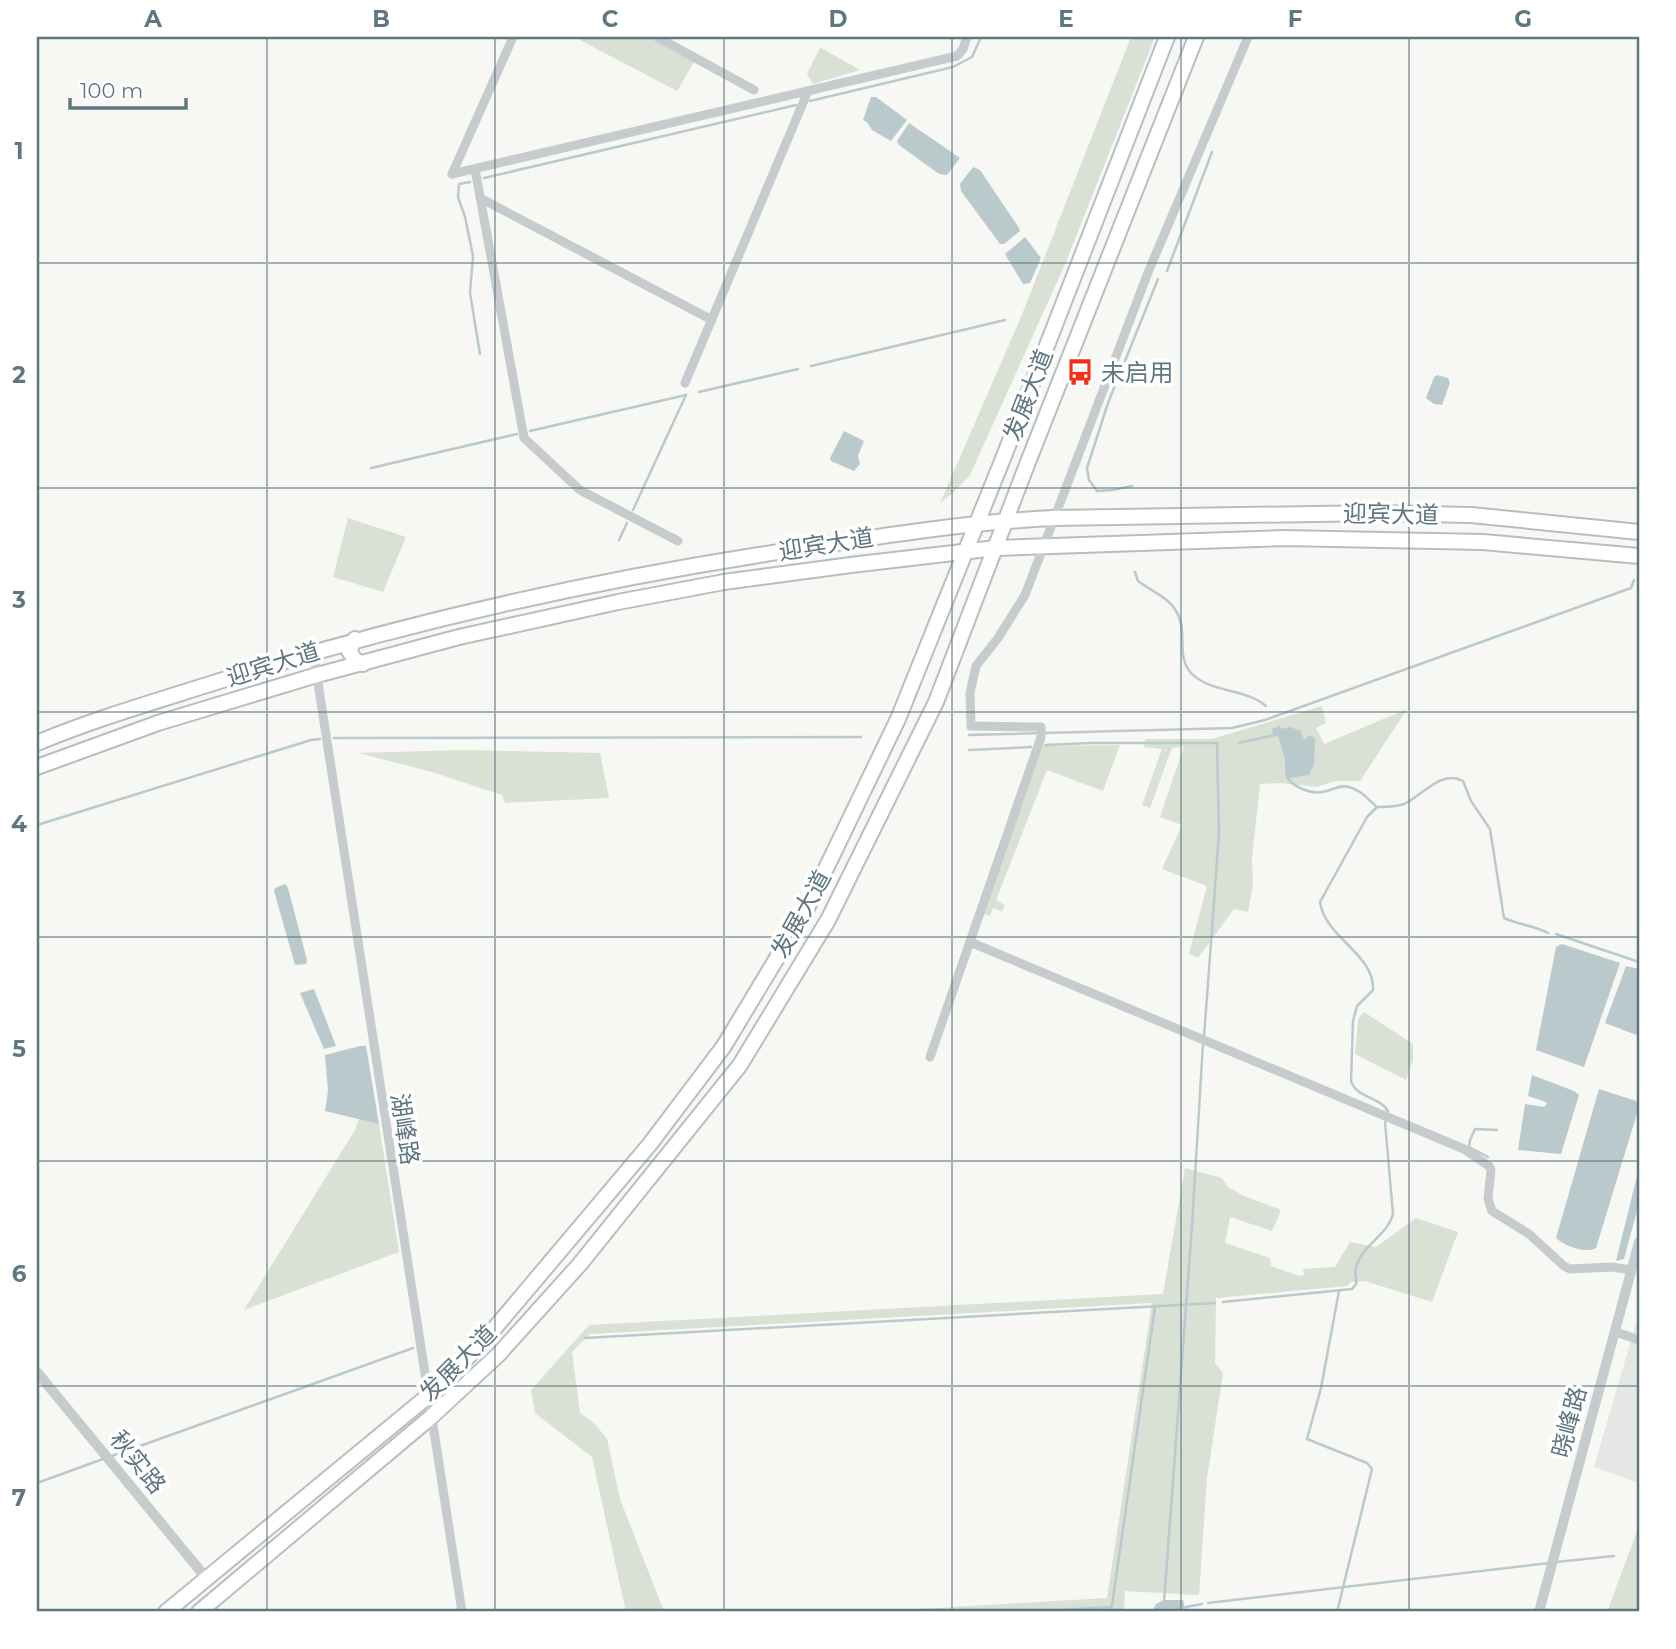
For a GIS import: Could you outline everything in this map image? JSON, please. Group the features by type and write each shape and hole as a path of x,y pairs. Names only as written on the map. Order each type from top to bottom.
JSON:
{"main road":[{"name":"发展大道","path":"166,1612 428,1396 483,1342 650,1144 724,1046 807,908 898,719 1167,37"},
{"name":"发展大道","path":"199,1612 431,1417 498,1355 580,1264 740,1065 828,920 927,720 1196,37"},
{"name":"迎宾大道","path":"37,743 355,639 524,598 647,573 897,533 1006,520 1053,518 1416,514 1471,515 1639,531"},
{"name":"迎宾大道","path":"37,767 158,723 317,675 472,634 724,582 996,548 1283,538 1483,542 1639,556"},
{"path":"355,639 349,650 355,660 363,664"},
{"path":"257,669 272,674 267,691"}],"street":[{"path":"513,37 452,174 957,56 967,37"},
{"path":"657,37 754,90"},
{"path":"930,1058 1041,733 1041,727 971,726 970,693 976,666 998,638 1025,595 1149,270 1248,37"},
{"path":"685,383 808,91"},
{"path":"475,169 524,438 580,490 678,541"},
{"path":"480,198 712,320"},
{"name":"湖峰路","path":"313,651 462,1612"},
{"path":"970,942 1476,1156 1485,1161 1491,1170 1488,1199 1492,1211 1529,1234 1567,1268 1612,1267 1631,1270"},
{"name":"晓峰路","path":"1539,1612 1639,1242"},
{"path":"1616,1332 1639,1340"},
{"name":"秋实路","path":"37,1372 207,1579"}],"shaded area":[{"path":"574,37 648,37 694,62 677,91"},
{"path":"1131,37 1155,37 1066,262 970,475 940,503 1021,317"},
{"path":"820,48 860,70 813,84 807,74"},
{"path":"871,97 876,97 907,120 891,141 872,130 863,120"},
{"path":"909,123 960,158 947,175 939,174 899,145 897,141"},
{"path":"973,167 980,170 1019,228 1020,231 1004,244 1000,244 961,191 960,184"},
{"path":"1025,237 1041,258 1030,283 1023,284 1005,254"},
{"path":"1437,375 1448,378 1450,383 1442,405 1434,404 1426,398"},
{"path":"844,431 864,441 858,456 860,464 854,471 831,461 830,458"},
{"path":"348,518 406,537 383,592 333,577"},
{"path":"1322,706 1326,723 1316,728 1324,744 1407,709 1360,781 1336,781 1316,787 1282,783 1260,784 1252,858 1253,885 1248,912 1234,909 1198,958 1189,954 1207,886 1162,869 1182,825 1160,817 1184,746 1172,748 1150,808 1142,805 1162,749 1144,747 1146,739 1212,739"},
{"path":"1280,726 1281,729 1290,727 1301,731 1304,740 1309,735 1315,739 1314,764 1309,775 1289,778 1285,775 1285,759 1278,736 1238,744 1273,734 1272,729"},
{"path":"1120,745 1103,791 1047,770 996,900 1005,905 1002,911 993,908 990,916 983,914 1041,746"},
{"path":"462,750 600,753 609,798 505,803 502,795 432,772 358,753"},
{"path":"285,884 306,964 295,965 274,891"},
{"path":"1562,944 1620,963 1584,1067 1536,1050 1556,947"},
{"path":"1626,966 1639,969 1639,1036 1605,1023"},
{"path":"314,989 336,1046 324,1049 300,993"},
{"path":"1364,1012 1413,1044 1413,1060 1406,1080 1355,1054 1358,1019"},
{"path":"366,1046 379,1124 325,1111 328,1091 325,1055"},
{"path":"1532,1075 1579,1095 1561,1154 1518,1150 1525,1104 1544,1107 1547,1104 1528,1096"},
{"path":"1599,1089 1636,1101 1639,1107 1596,1248 1581,1250 1556,1238"},
{"path":"359,1119 379,1124 399,1252 244,1310 355,1130"},
{"path":"1185,1168 1222,1178 1228,1187 1244,1196 1281,1210 1272,1231 1230,1217 1225,1243 1270,1258 1271,1266 1299,1276 1304,1275 1303,1269 1335,1267 1350,1242 1376,1247 1416,1218 1458,1232 1432,1302 1365,1281 1351,1282 1347,1286 1216,1298 1215,1363 1223,1373 1207,1478 1199,1595 1125,1591 1124,1612 869,1612 1107,1598 1152,1303 590,1334 572,1352 580,1413 595,1424 607,1439 620,1499 663,1609 663,1612 626,1612 592,1457 535,1413 531,1390 589,1325 1163,1294"},
{"path":"1639,1168 1639,1203 1624,1259 1616,1261"},
{"path":"1639,1313 1639,1483 1594,1467"},
{"path":"1639,1526 1639,1612 1607,1612"},
{"path":"1164,1600 1183,1600 1186,1612 1152,1612 1156,1604"}],"waterway":[{"path":"810,101 953,67 972,57 981,37"},
{"path":"484,178 796,105"},
{"path":"1167,271 1212,152"},
{"path":"470,182 459,184 458,197 473,256 470,293 480,354"},
{"path":"1132,486 1097,491 1089,480 1087,468 1108,403 1158,279"},
{"path":"811,366 1005,320"},
{"path":"699,392 798,369"},
{"path":"530,431 686,395"},
{"path":"633,510 686,395"},
{"path":"371,468 517,434"},
{"path":"619,540 627,523"},
{"path":"1135,572 1138,581 1164,598 1176,611 1182,627 1184,659 1191,673 1208,684 1248,696 1266,706"},
{"path":"969,735 1232,728 1265,720 1631,588 1634,580"},
{"path":"334,738 861,737"},
{"path":"37,825 320,739"},
{"path":"1045,745 1217,743 1219,834 1204,1037"},
{"path":"969,750 1031,747"},
{"path":"1287,777 1298,787 1312,792 1349,787 1377,807 1404,804 1448,778 1463,781 1471,801 1490,829 1504,918 1548,933"},
{"path":"1377,807 1367,817 1320,902 1331,926 1358,956 1372,977 1373,990 1357,1006 1353,1021 1351,1081 1358,1091 1379,1102 1388,1111"},
{"path":"1556,934 1639,962"},
{"path":"1164,1602 1203,1043"},
{"path":"1223,1302 1352,1289 1356,1284 1355,1269 1359,1259 1386,1228 1393,1214 1385,1122"},
{"path":"1488,1157 1469,1147 1470,1140 1475,1129 1497,1130"},
{"path":"1337,1612 1372,1469 1367,1463 1307,1439 1321,1388 1339,1291"},
{"path":"585,1338 1215,1303"},
{"path":"1111,1612 1155,1307"},
{"path":"112,1456 413,1348"},
{"path":"37,1483 103,1459"},
{"path":"1556,1562 1614,1556"},
{"path":"1208,1603 1549,1563"},
{"path":"1186,1607 1202,1604"},
{"path":"1026,1612 1110,1607"}],"place":[{"name":"未启用","path":"1080,372"}]}
